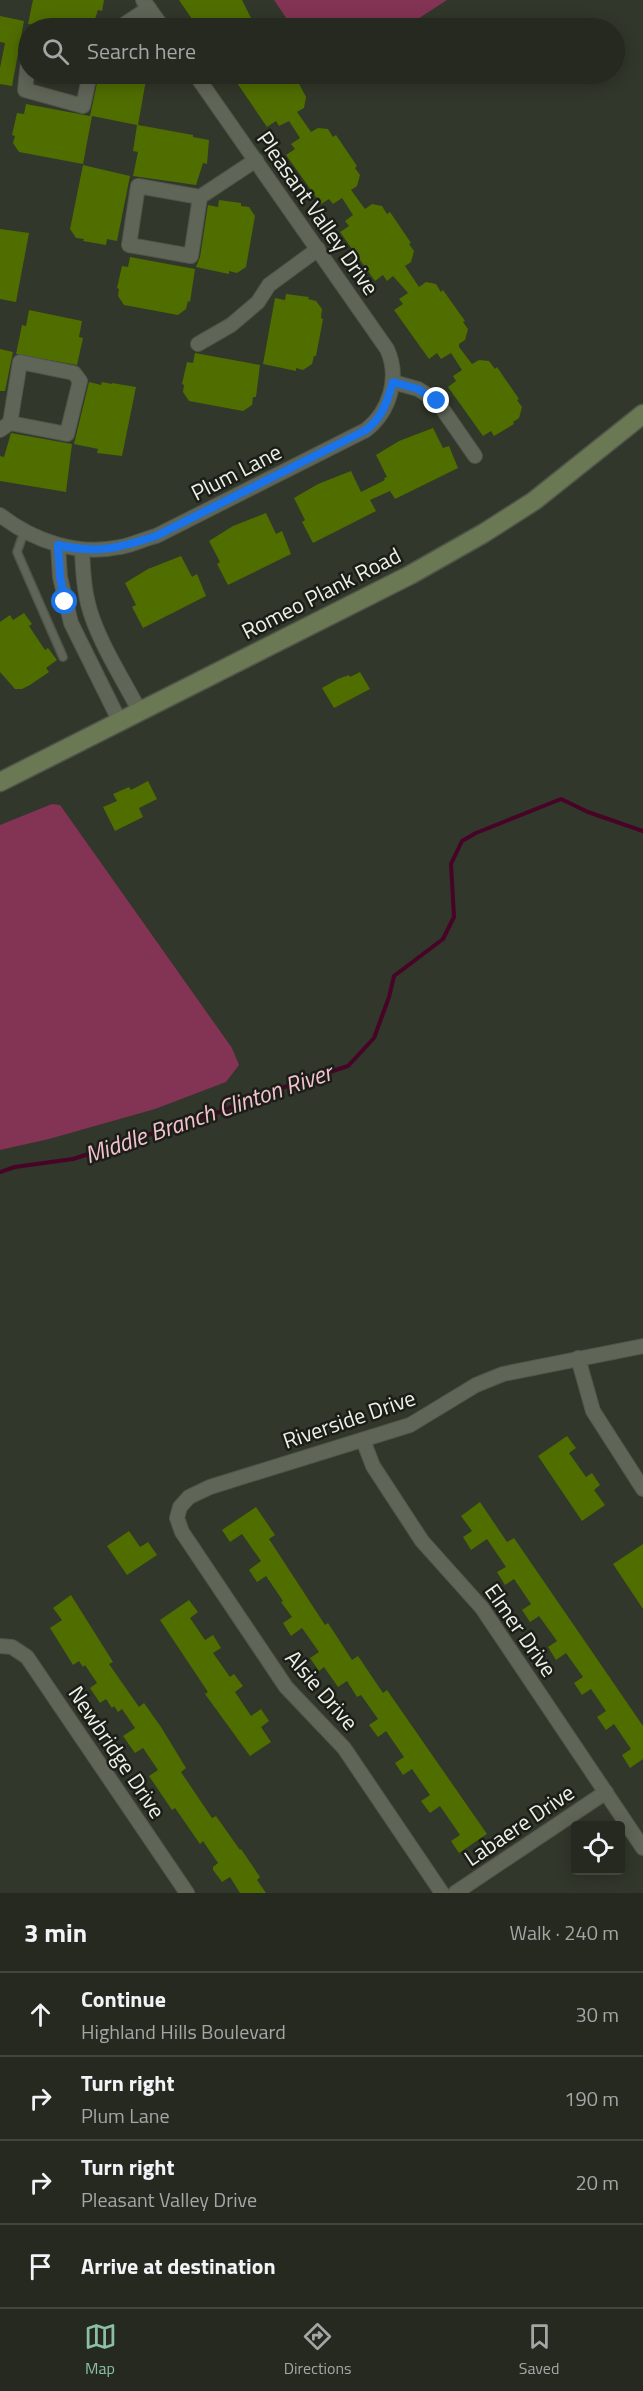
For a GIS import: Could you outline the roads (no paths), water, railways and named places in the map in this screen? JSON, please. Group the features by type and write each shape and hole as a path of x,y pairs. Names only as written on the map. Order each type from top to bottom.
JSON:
{"main road":[{"name":"Romeo Plank Road","path":"0,782 410,575 484,533 549,489 643,414"}],"street":[{"path":"130,18 146,4 156,18"},
{"path":"26,84 25,90 83,106 88,84"},
{"name":"Pleasant Valley Drive","path":"202,84 387,349 394,370 388,397"},
{"path":"200,197 190,256 129,244 138,186 200,197 256,160"},
{"path":"198,344 231,325 258,302 270,285 318,249"},
{"path":"20,362 74,372 80,381 67,434 5,426 20,362"},
{"path":"393,382 418,389 437,401 476,456"},
{"name":"Plum Lane","path":"0,515 24,532 58,545 82,550 120,547 156,536 366,430 375,423 386,406 388,397"},
{"path":"58,545 60,577 71,623 120,722"},
{"path":"82,550 83,580 90,611 140,712"},
{"name":"Riverside Drive","path":"178,1512 183,1502 189,1497 223,1481 363,1440 423,1419 490,1378 643,1346"},
{"path":"578,1358 592,1411 643,1489"},
{"name":"Elmer Drive","path":"363,1440 373,1466 422,1541 482,1608 643,1848"},
{"name":"Alsie Drive","path":"178,1512 178,1525 182,1532 286,1687 344,1748 442,1893"},
{"name":"Newbridge Drive","path":"2,1646 12,1647 27,1657 187,1893"},
{"name":"Labaere Drive","path":"455,1893 606,1792"}],"lane":[{"path":"24,532 17,552 63,657"}],"waterway":[{"name":"Middle Branch Clinton River","path":"0,1172 15,1167 73,1159 222,1111 254,1097 348,1066 374,1038 394,976 443,939 454,917 451,864 462,841 476,833 561,799 588,812 643,831"}]}
